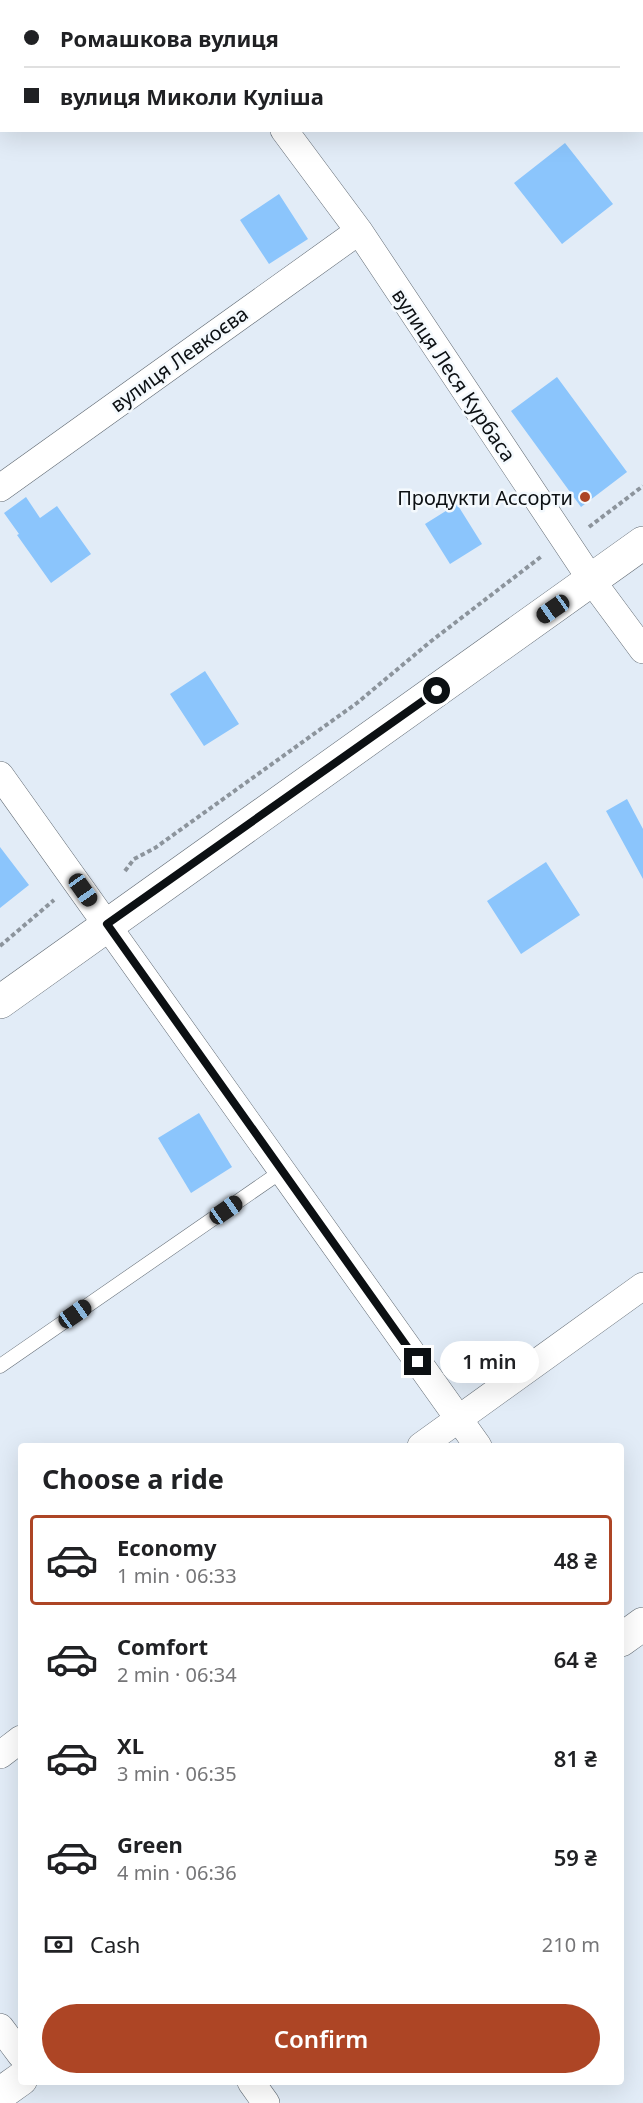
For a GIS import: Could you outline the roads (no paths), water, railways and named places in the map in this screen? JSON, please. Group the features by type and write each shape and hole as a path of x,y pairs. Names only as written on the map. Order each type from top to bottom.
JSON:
{"street":[{"name":"вулиця Леся Курбаса","path":"285,132 359,231 592,581 643,650"},
{"name":"вулиця Левкоєва","path":"0,488 359,231"},
{"path":"0,1002 643,543"},
{"path":"0,775 476,1443"},
{"path":"425,1443 643,1286"},
{"path":"624,1639 643,1624"},
{"path":"0,1755 18,1741"},
{"path":"0,2027 18,2051"},
{"path":"0,2094 18,2081"},
{"path":"253,2085 267,2103"}],"lane":[{"path":"0,1366 282,1171"}],"place":[{"name":"Продукти Ассорти","path":"585,497"}]}
